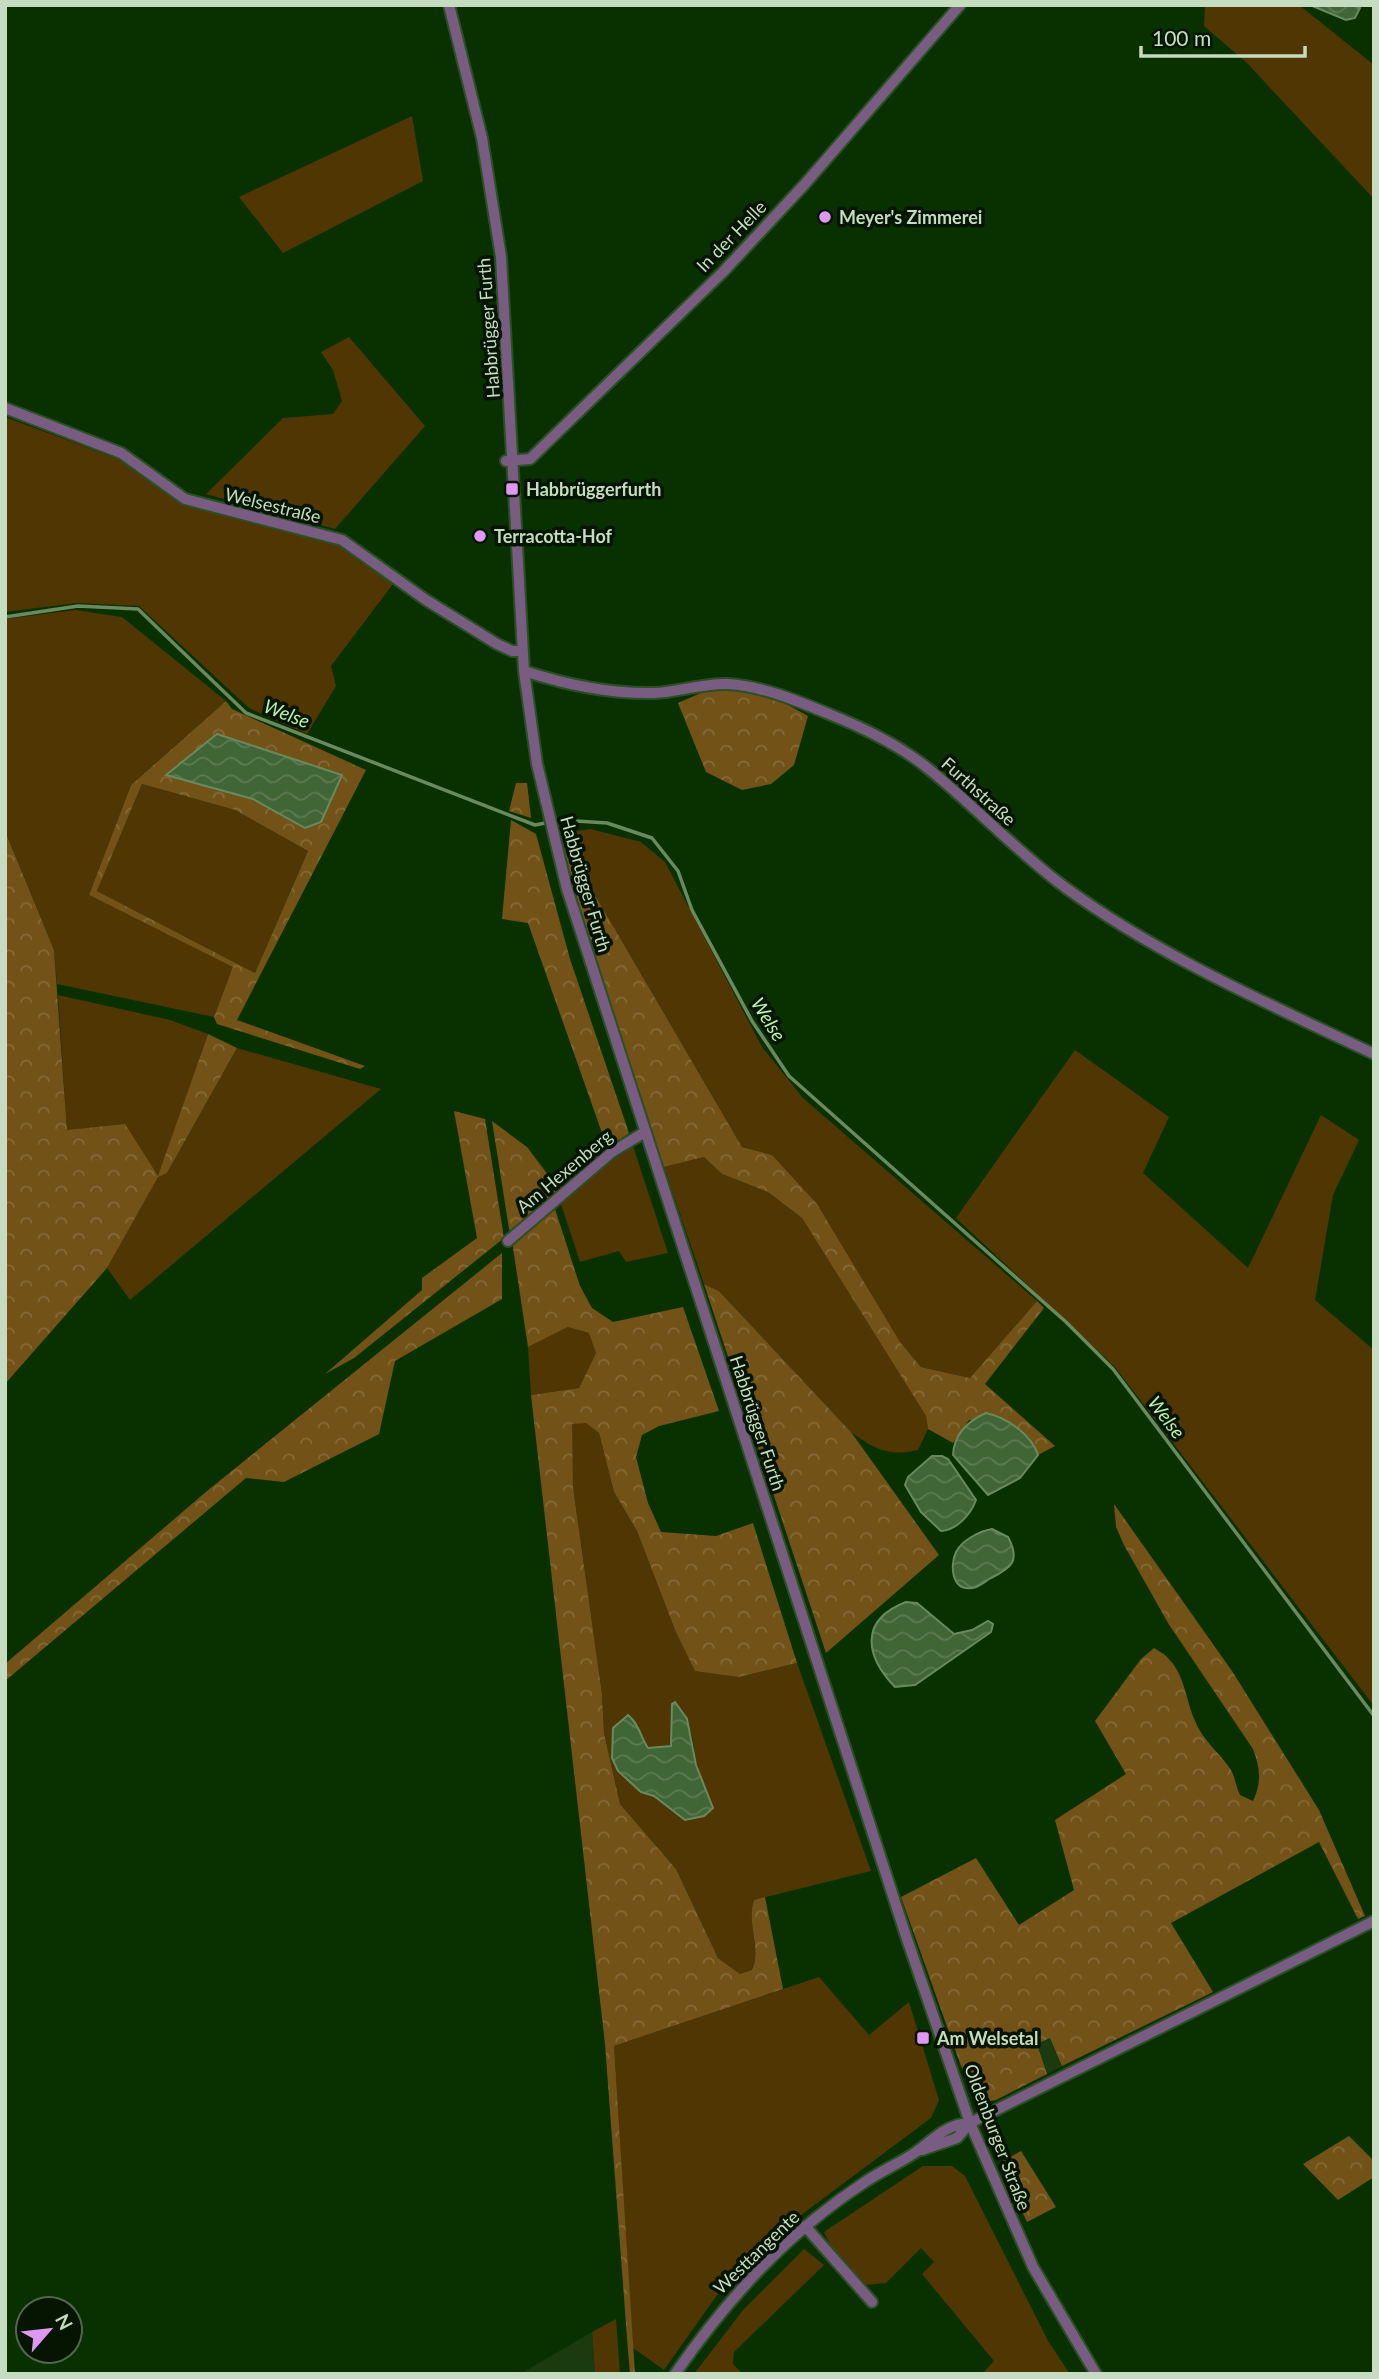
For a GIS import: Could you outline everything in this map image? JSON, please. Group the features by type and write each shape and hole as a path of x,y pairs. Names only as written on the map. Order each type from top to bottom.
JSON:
{"street":[{"name":"Habbrügger Furth","path":"449,5 482,138 501,257 510,461 524,671 552,833 567,889 842,1740"},
{"name":"In der Helle","path":"510,461 530,459 723,272 804,185 960,5"},
{"name":"Welsestraße","path":"5,408 121,453 185,499 342,540 426,600 498,644 512,651 523,651"},
{"name":"Furthstraße","path":"524,671 570,685 613,693 657,693 726,684 753,687 829,713 867,731 929,769 1034,863 1097,910 1146,941 1374,1054"},
{"name":"Am Hexenberg","path":"508,1241 612,1152 634,1136 645,1132"},
{"name":"Oldenburger Straße","path":"842,1740 970,2123 1033,2267 1096,2374"},
{"path":"970,2123 1374,1921"},
{"name":"Westtangente","path":"674,2374 718,2313 753,2274 805,2226 864,2182 916,2152 935,2135 957,2124 970,2123"},
{"path":"805,2226 872,2302"}],"shaded area":[{"path":"1205,5 1299,5 1374,65 1374,199 1247,63 1204,26"},
{"path":"412,116 423,181 283,253 239,197"},
{"path":"349,337 425,426 335,529 206,494 283,418 333,414 342,401 333,370 321,352"},
{"path":"5,417 118,459 181,503 343,544 393,584 331,666 336,686 307,734 249,708 139,606 77,603 5,612"},
{"path":"75,610 122,617 226,701 131,785 89,895 234,967 214,1017 57,984 54,950 5,831 5,619"},
{"path":"142,784 235,810 308,851 255,973 97,891"},
{"path":"590,829 641,842 665,862 762,1047 803,1098 1037,1301 970,1378 921,1367 900,1342 772,1155 742,1147 595,895 577,831"},
{"path":"58,995 170,1020 208,1034 159,1176 167,1173 237,1048 381,1089 130,1300 107,1268 158,1176 67,1130"},
{"path":"1075,1050 1169,1117 1143,1173 1248,1268 1321,1115 1359,1140 1333,1195 1315,1300 1374,1350 1374,1706 1115,1367 956,1218"},
{"path":"633,1146 668,1253 626,1262 619,1251 580,1262 560,1201 616,1154"},
{"path":"704,1157 722,1174 768,1192 802,1218 926,1416 928,1429 918,1450 899,1453 882,1450 851,1432 719,1291 704,1284 664,1167"},
{"path":"568,1327 590,1333 596,1353 579,1388 531,1395 528,1347"},
{"path":"586,1422 599,1433 614,1492 637,1531 675,1630 739,1677 797,1663 871,1871 754,1900 752,1918 755,1962 752,1970 740,1974 718,1958 676,1869 620,1804 604,1733 602,1694 573,1487 571,1424","holes":["672,1704 683,1717 694,1744 694,1757 688,1785 677,1814 654,1796 641,1792 638,1723 641,1738 648,1748 671,1746"]},
{"path":"819,1977 869,2035 909,2002 939,2100 931,2118 789,2224 727,2281 664,2370 633,2348 614,2046"},
{"path":"1050,2038 1062,2066 1047,2074 1037,2044"},
{"path":"923,2166 952,2166 965,2176 1048,2341 1070,2374 982,2374 994,2361 922,2274 934,2262 921,2248 886,2283 864,2285 833,2251 824,2232"},
{"path":"804,2249 824,2265 734,2352 733,2364 743,2374 694,2374 743,2310"},
{"path":"616,2319 620,2374 595,2374 592,2332"},
{"path":"592,2332 595,2374 520,2374"}],"green space":[{"path":"717,686 761,690 808,716 794,765 771,784 742,790 706,772 678,703"},
{"path":"226,701 232,709 366,770 237,1020 365,1066 360,1069 217,1024 214,1017 233,967 89,895 131,785","holes":["167,775 342,775 306,828 253,799","142,784 235,810 308,851 255,973 97,891"]},
{"path":"516,783 527,783 531,818 509,811"},
{"path":"511,820 536,834 570,959 629,1133 608,1150 528,923 502,919"},
{"path":"5,831 54,950 67,1130 125,1124 158,1176 208,1034 237,1048 167,1173 158,1177 107,1268 5,1384"},
{"path":"577,831 595,895 742,1147 772,1155 817,1204 900,1342 921,1367 970,1378 1037,1301 1044,1308 985,1384 1055,1446 1038,1455 1027,1436 1001,1423 969,1420 953,1443 928,1429 926,1416 802,1218 768,1192 722,1174 704,1157 664,1167 576,899 560,832"},
{"path":"454,1111 485,1119 504,1238 354,1358 325,1374 422,1290 422,1278 477,1238"},
{"path":"492,1121 527,1147 561,1192 510,1235"},
{"path":"554,1206 580,1286 592,1308 613,1322 683,1307 719,1411 659,1426 642,1435 636,1457 648,1503 661,1532 716,1536 753,1523 797,1663 739,1677 695,1671 675,1630 637,1531 614,1492 599,1433 586,1423 572,1424 573,1487 602,1694 604,1733 620,1804 676,1869 718,1958 740,1974 752,1970 755,1962 752,1909 754,1900 765,1897 783,1989 614,2046 635,2374 630,2374 605,2044 531,1395 579,1388 596,1353 589,1333 568,1327 528,1347 512,1241"},
{"path":"502,1253 502,1299 395,1361 379,1434 284,1482 246,1478 5,1681 5,1664 207,1491"},
{"path":"704,1284 719,1291 851,1432 939,1555 826,1653"},
{"path":"1114,1504 1232,1671 1319,1810 1365,1916 1358,1919 1319,1842 1171,1923 1213,1992 1062,2066 1050,2038 1037,2044 1047,2074 996,2100 980,2103 966,2080 901,1897 976,1858 1019,1925 1074,1890 1055,1820 1126,1774 1095,1721 1141,1659 1154,1648 1172,1662 1182,1680 1198,1728 1231,1770 1240,1795 1253,1801 1258,1788 1258,1769 1253,1749 1168,1623 1124,1545 1116,1527"},
{"path":"1349,2136 1374,2161 1374,2177 1338,2200 1303,2164"},
{"path":"1021,2151 1056,2207 1027,2222 999,2163"}],"water":[{"path":"1310,5 1356,5 1360,8 1355,18 1346,20"},
{"path":"217,734 342,775 321,822 305,828 253,799 166,775"},
{"path":"986,1413 1002,1418 1017,1428 1030,1441 1038,1455 1020,1478 988,1495 953,1455 959,1434 973,1420"},
{"path":"932,1456 948,1459 976,1500 963,1520 953,1528 941,1531 921,1512 905,1485 908,1477"},
{"path":"992,1529 1008,1537 1014,1552 1012,1563 977,1587 965,1588 954,1576 956,1552 972,1537"},
{"path":"906,1602 917,1603 954,1634 972,1630 988,1621 993,1624 991,1632 915,1685 895,1687 877,1663 872,1640 880,1619"},
{"path":"675,1702 687,1719 696,1765 713,1808 704,1816 685,1820 654,1796 641,1792 618,1771 612,1758 613,1728 628,1715 648,1748 671,1746 672,1704"}],"waterway":[{"name":"Welse","path":"5,617 78,606 138,609 246,713 535,825 561,820 607,823 652,838 678,871 692,910 752,1021 789,1076 1066,1322 1113,1369 1374,1716"}],"place":[{"name":"Meyer's Zimmerei","path":"825,217"},
{"name":"Habbrüggerfurth","path":"512,489"},
{"name":"Terracotta-Hof","path":"480,536"},
{"name":"Am Welsetal","path":"923,2038"}]}
